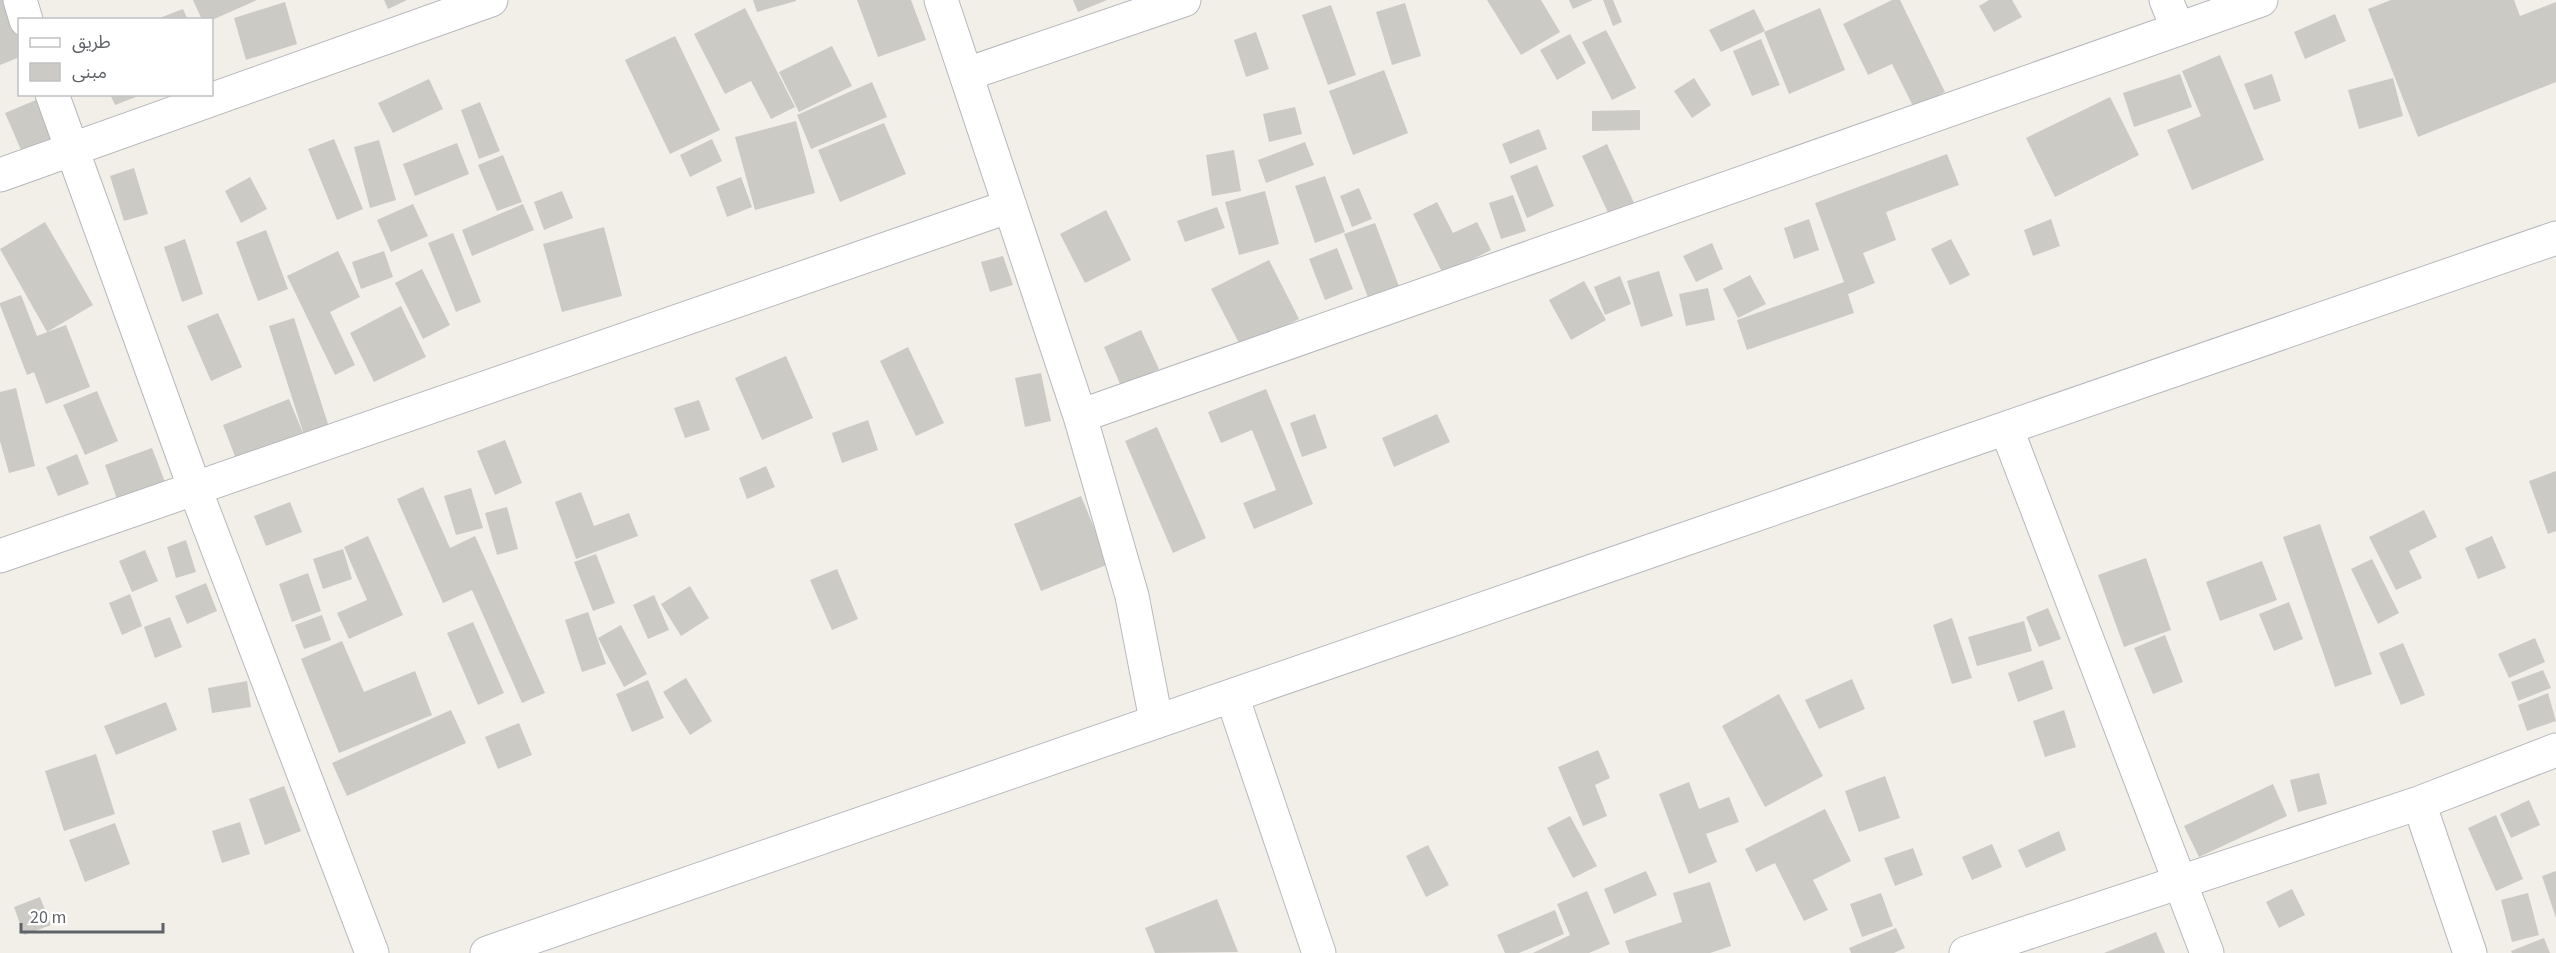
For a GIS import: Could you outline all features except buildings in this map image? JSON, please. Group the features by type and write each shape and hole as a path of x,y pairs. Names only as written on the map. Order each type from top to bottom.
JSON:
{"street":[{"path":"20,0 25,18"},
{"path":"0,175 491,0"},
{"path":"941,0 1080,416 1132,596 1156,720"},
{"path":"967,74 1184,0"},
{"path":"1080,416 2172,15 2261,0"},
{"path":"53,96 195,489 372,953"},
{"path":"0,556 1010,206"},
{"path":"487,953 1156,720 2007,430 2556,238"},
{"path":"2007,430 2207,953"},
{"path":"1232,696 1319,953"},
{"path":"1965,953 2419,803 2556,750"},
{"path":"2419,803 2470,953"}]}
